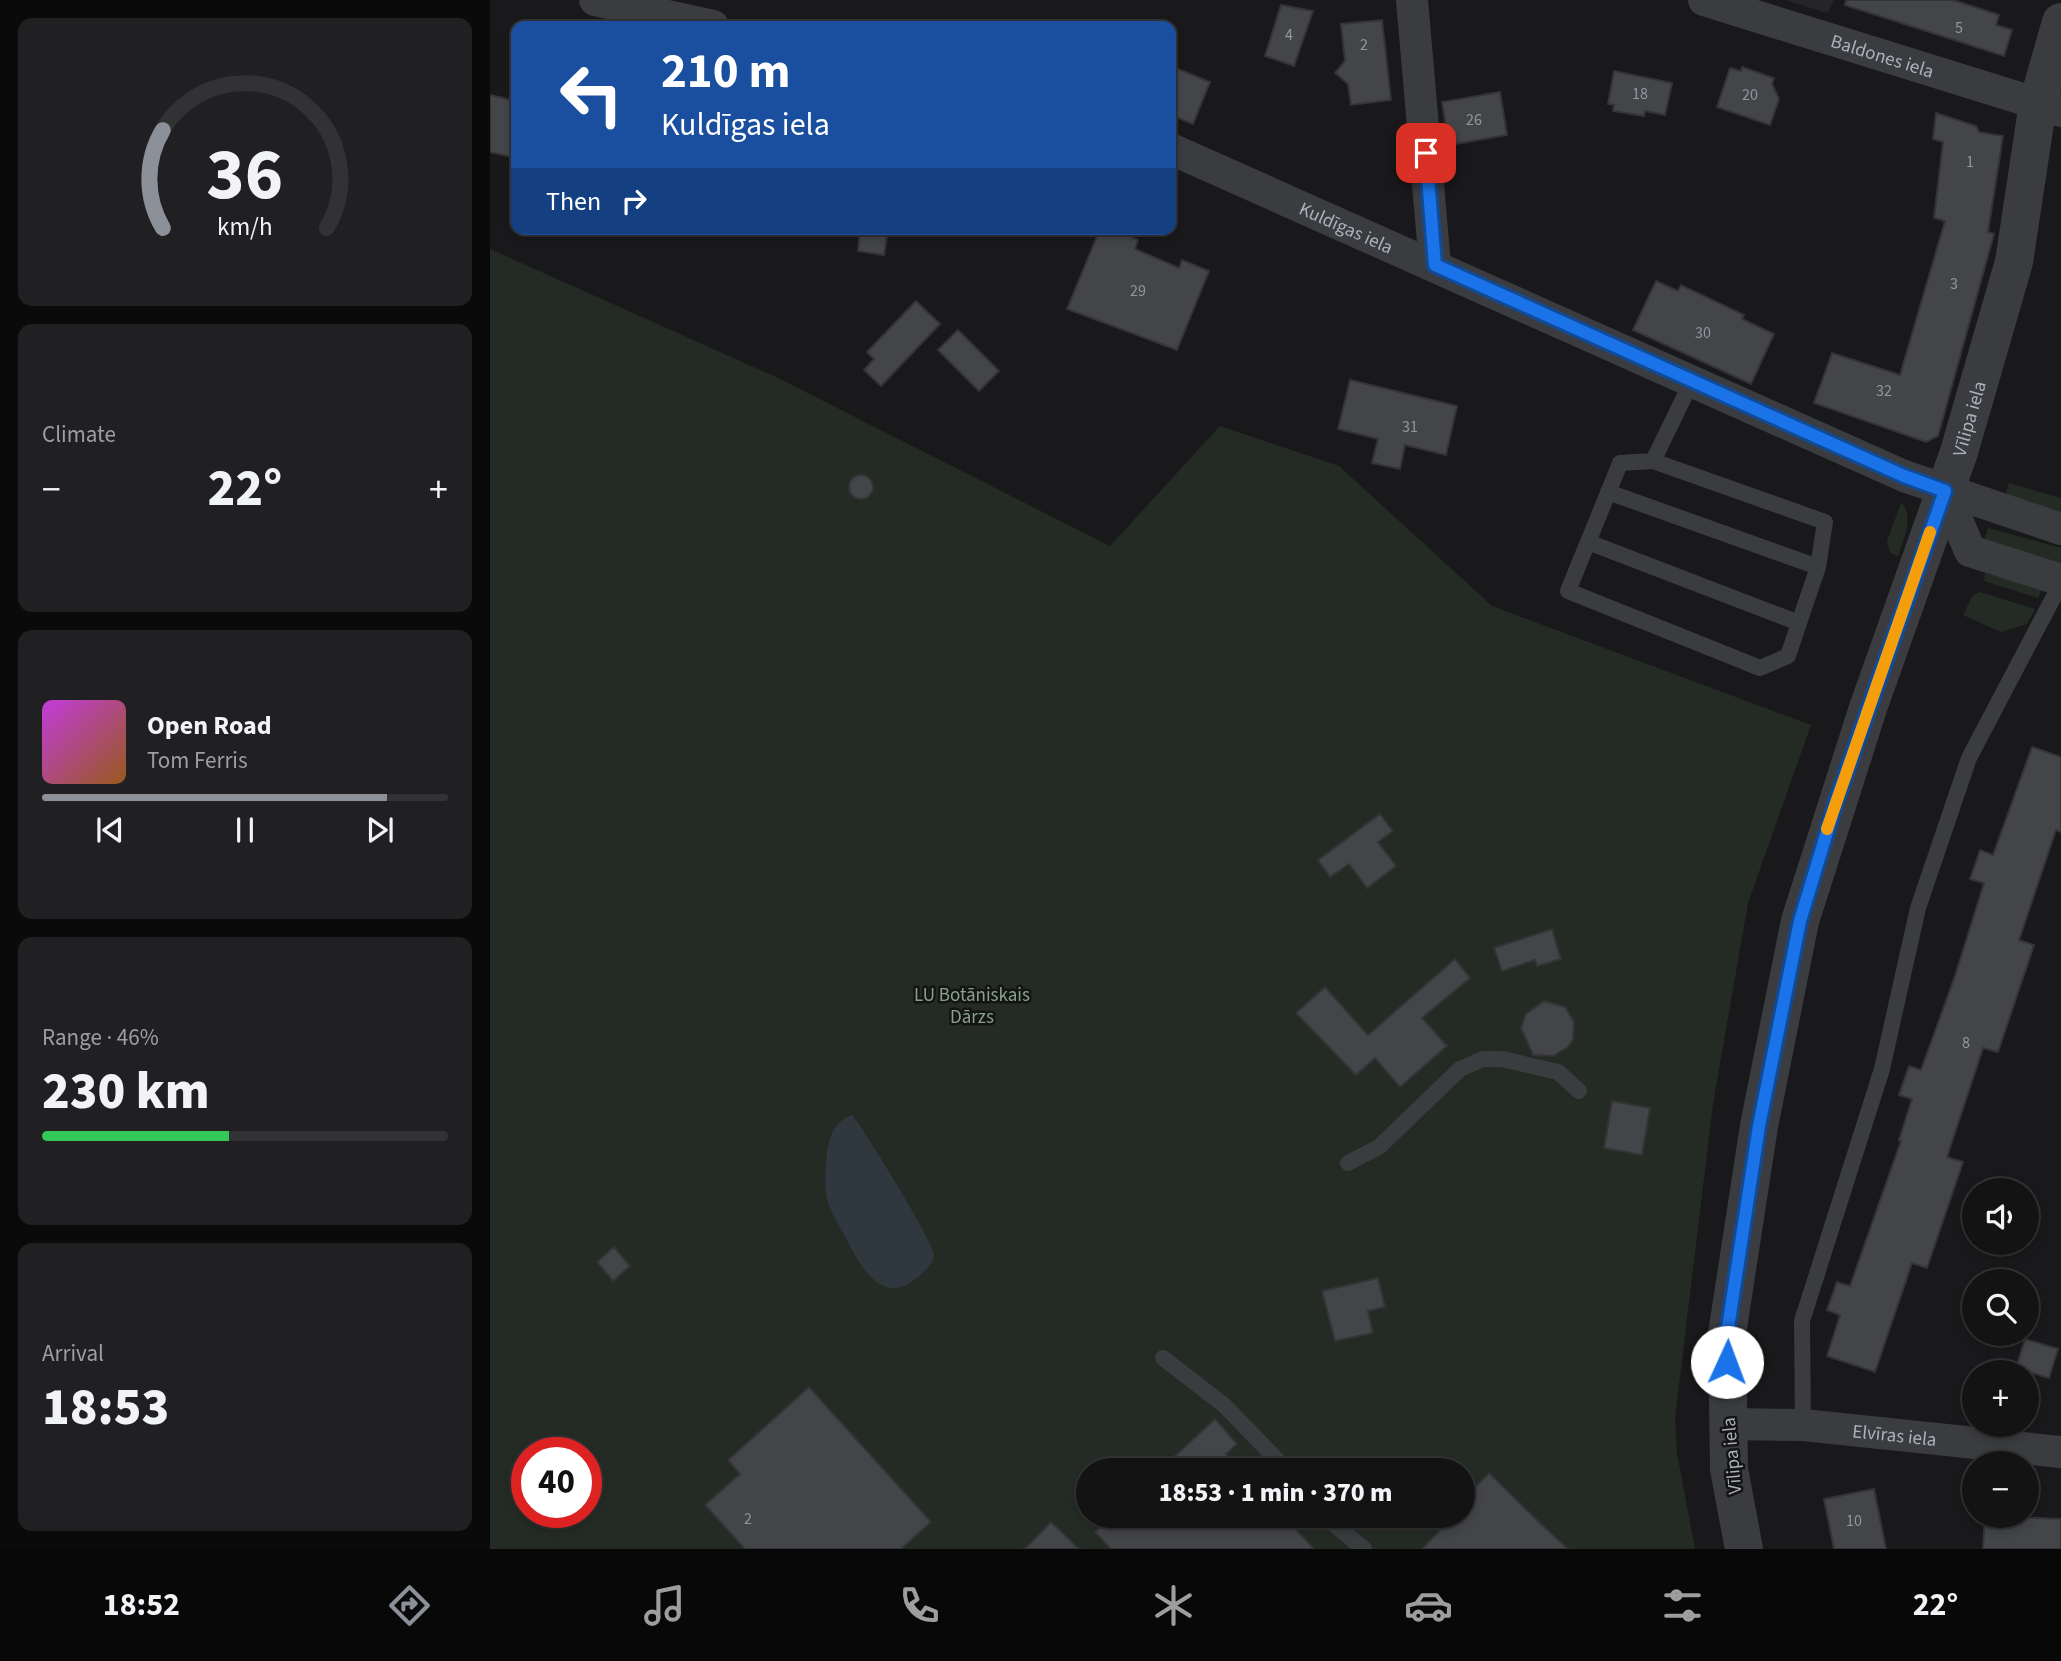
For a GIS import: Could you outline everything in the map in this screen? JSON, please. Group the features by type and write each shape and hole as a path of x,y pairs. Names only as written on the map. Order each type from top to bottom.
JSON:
{"street":[{"path":"595,0 690,21"},
{"path":"1412,0 1435,265"},
{"name":"Baldones iela","path":"1704,0 2050,107"},
{"name":"Vīlipa iela","path":"1744,1549 1729,1469 1727,1334 1759,1126 1800,921 1848,766 1945,491 2014,262 2050,107 2061,22"},
{"name":"Kuldīgas iela","path":"1176,151 1945,491 2061,529"},
{"path":"1945,491 1970,551 2061,581"},
{"name":"Elvīras iela","path":"1727,1424 1803,1425 2061,1452"}],"lane":[{"path":"1653,461 1692,381"},
{"path":"1653,461 1825,522 1818,567 1788,656 1760,668 1568,591 1608,492 1620,463 1653,461"},
{"path":"1608,492 1818,567"},
{"path":"1588,542 1799,623"},
{"path":"1803,1425 1802,1321 1882,1069 1918,908 1969,758 2061,581"},
{"path":"1348,1163 1379,1147 1460,1069 1483,1059 1502,1059 1558,1072 1579,1091"},
{"path":"1163,1358 1224,1405 1275,1458"},
{"path":"1339,1528 1364,1549"}],"shaded area":[{"path":"1785,0 1835,0 1827,13"},
{"path":"852,1115 884,1163 932,1248 934,1256 931,1263 923,1273 902,1287 881,1285 864,1269 835,1219 827,1199 827,1152 831,1136 838,1124"}],"green space":[{"name":"LU Botāniskais Dārzs","path":"490,249 776,377 1110,546 1220,426 1339,466 1492,606 1811,725 1748,903 1713,1104 1675,1418 1677,1453 1695,1549 490,1549"},
{"path":"2009,483 2061,498 2061,515 2005,497"},
{"path":"1901,503 1908,521 1898,556 1890,553 1887,541"},
{"path":"1988,528 2061,548 2061,564 1984,542"},
{"path":"1985,573 2042,589 2038,598 1984,581"},
{"path":"1980,592 2035,609 2027,624 2001,632 1963,615 1973,595"}],"building":[{"path":"1846,0 1953,0 1999,15 1996,25 2012,30 2004,56 1845,5"},
{"path":"1281,5 1313,11 1294,66 1265,56"},
{"path":"1382,20 1391,100 1351,105 1348,84 1335,73 1345,61 1341,24"},
{"path":"1742,67 1774,78 1772,84 1779,99 1770,125 1717,107 1730,68 1741,71"},
{"path":"1176,68 1210,82 1193,124 1176,117"},
{"path":"1614,71 1672,83 1665,115 1645,111 1644,116 1613,111 1614,105 1608,104"},
{"path":"1500,92 1507,135 1449,145 1442,102"},
{"path":"490,95 511,100 511,157 490,152"},
{"path":"1936,113 1976,126 1979,132 2003,136 1988,232 1994,234 1938,436 1926,442 1814,403 1832,353 1900,375 1945,221 1934,218 1943,142 1933,139"},
{"path":"859,235 887,235 884,255 858,251"},
{"path":"1098,235 1127,235 1138,240 1135,249 1179,268 1182,260 1209,271 1177,350 1067,309"},
{"path":"1656,281 1678,291 1681,285 1744,315 1742,319 1774,334 1751,384 1633,330"},
{"path":"916,301 940,324 881,386 864,370 874,359 867,352"},
{"path":"958,330 999,371 979,391 938,350"},
{"path":"1350,380 1457,406 1446,455 1405,445 1400,469 1372,463 1378,439 1338,429"},
{"path":"861,475 870,478 873,487 870,496 861,499 852,496 849,487 852,478"},
{"path":"2032,747 2061,757 2061,832 2056,830 2019,940 2034,945 1998,1052 1983,1048 1947,1157 1963,1162 1927,1268 1912,1263 1875,1372 1827,1356 1840,1315 1827,1310 1837,1282 1850,1286 1901,1141 1899,1140 1912,1099 1899,1095 1909,1066 1921,1070 1955,976 1984,883 1970,879 1980,850 1993,855"},
{"path":"1380,814 1393,831 1378,842 1396,866 1367,888 1349,864 1330,877 1318,860"},
{"path":"1552,929 1561,959 1537,966 1535,960 1502,971 1494,948"},
{"path":"1455,959 1470,978 1422,1018 1447,1046 1400,1087 1375,1058 1356,1075 1296,1013 1325,987 1368,1035"},
{"path":"1544,1001 1565,1007 1574,1022 1573,1040 1568,1047 1553,1056 1533,1055 1521,1028 1526,1014"},
{"path":"1612,1101 1650,1108 1642,1155 1604,1148"},
{"path":"614,1247 630,1266 613,1281 597,1262"},
{"path":"1378,1278 1385,1307 1368,1311 1373,1333 1335,1341 1322,1291"},
{"path":"2039,1343 2058,1349 2049,1378 2039,1375 2039,1360 2018,1360 2023,1346 2039,1346"},
{"path":"809,1387 931,1522 901,1549 745,1549 705,1505 740,1474 728,1460"},
{"path":"1215,1419 1237,1444 1226,1454 1230,1458 1173,1458"},
{"path":"1489,1473 1568,1549 1422,1549 1442,1528 1475,1528 1475,1488"},
{"path":"1874,1489 1886,1549 1834,1549 1824,1499"},
{"path":"2039,1518 2061,1519 2061,1549 1983,1549 1984,1528 2039,1528"},
{"path":"1051,1522 1079,1549 1025,1549"},
{"path":"1099,1528 1295,1528 1314,1549 1111,1549 1095,1532"}],"slow traffic":[{"path":"1827,829 1930,532"}],"route":[{"path":"1426,153 1435,265 1904,476 1945,491 1914,572 1836,802 1800,921 1759,1126 1727,1334 1727,1362"}]}
